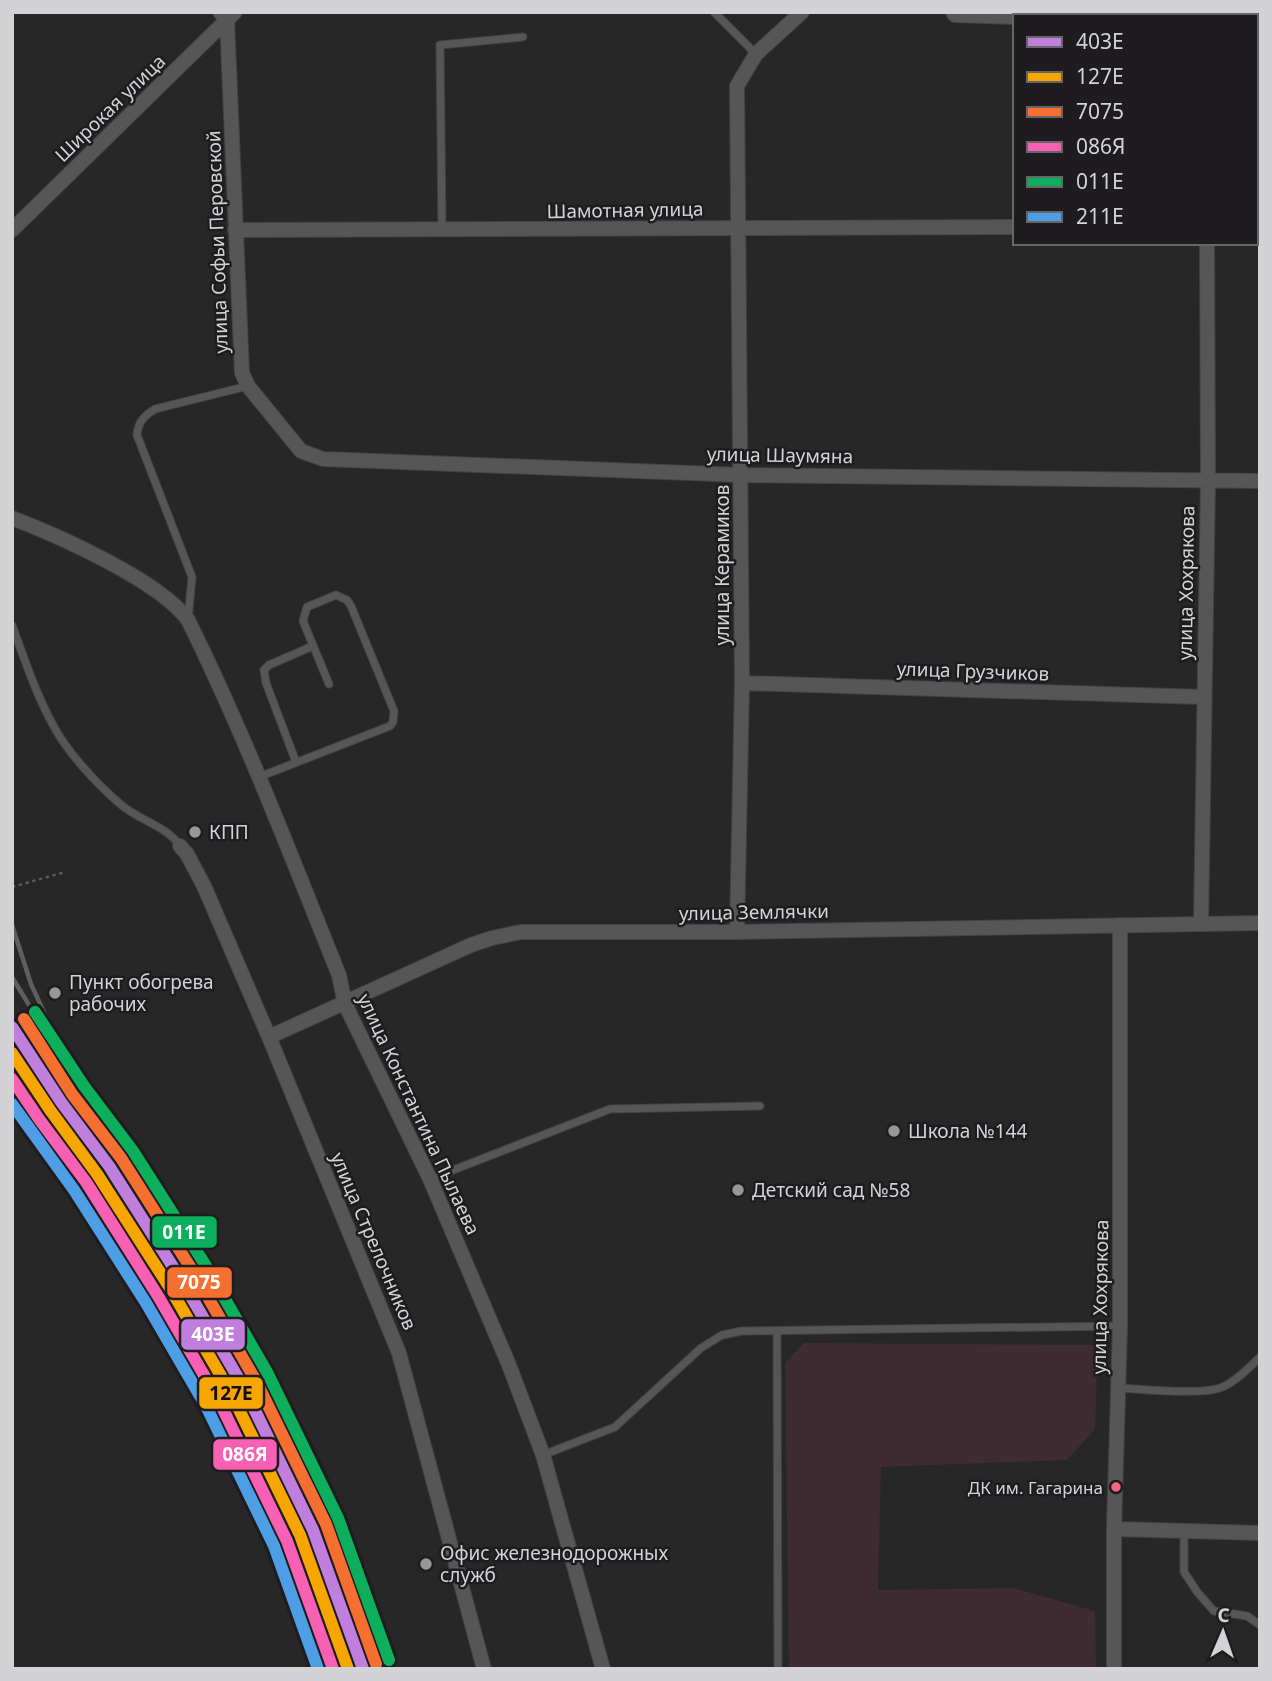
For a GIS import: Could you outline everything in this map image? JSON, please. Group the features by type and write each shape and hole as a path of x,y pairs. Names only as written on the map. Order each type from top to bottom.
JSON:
{"street":[{"name":"улица Керамиков","path":"737,932 742,683 737,86 756,54 802,12"},
{"path":"953,12 955,15 1013,17"},
{"name":"улица Софьи Перовской","path":"227,15 242,373 248,386 301,451"},
{"name":"Широкая улица","path":"12,230 227,15"},
{"name":"Шамотная улица","path":"235,230 1013,227"},
{"name":"улица Хохрякова","path":"1201,924 1208,480 1207,245"},
{"name":"улица Шаумяна","path":"301,451 323,459 741,475 1260,481"},
{"name":"улица Константина Пылаева","path":"12,518 64,541 146,584 180,608 188,620 227,700 259,777 339,975 345,1004 430,1179 509,1365 542,1455 603,1669"},
{"name":"улица Грузчиков","path":"742,683 1203,697"},
{"name":"улица Стрелочников","path":"180,846 200,877 399,1353 484,1669"},
{"name":"улица Землячки","path":"269,1037 471,945 521,932 737,932 1260,923"},
{"name":"улица Хохрякова","path":"1114,1669 1114,1529 1120,1326 1120,925"},
{"path":"1114,1529 1260,1532"}],"lane":[{"path":"714,12 756,54"},
{"path":"442,231 440,44 523,37"},
{"path":"188,620 192,576 138,435 138,427 146,414 155,410 248,386"},
{"path":"259,777 390,726 394,711 347,600 342,596 331,596 307,607 304,613 303,624 329,684"},
{"path":"13,630 52,724 72,753 118,803 168,833 180,846"},
{"path":"296,762 265,683 264,670 269,665 313,646"},
{"path":"430,1179 610,1109 760,1106"},
{"path":"542,1455 615,1427 701,1348 722,1335 742,1331 1120,1326"},
{"path":"777,1331 778,1669"},
{"path":"1118,1388 1186,1391 1220,1388 1260,1357"},
{"path":"1184,1531 1184,1572 1198,1593 1214,1611 1247,1616 1260,1625"}],"path":[{"path":"15,887 65,872"}],"shaded area":[{"path":"804,1343 1098,1345 1095,1429 1067,1460 881,1467 878,1590 1013,1588 1095,1611 1096,1669 789,1669 785,1363"}],"railway":[{"path":"12,925 31,984 48,1021"},
{"path":"12,977 200,1287"}],"transit line":[{"name":"011Е","path":"35,1012 84,1086 133,1151 206,1266 268,1374 338,1518 389,1660"},
{"name":"7075","path":"24,1019 72,1094 121,1158 194,1273 256,1381 326,1524 376,1664"},
{"name":"403Е","path":"12,1027 61,1102 109,1166 182,1281 244,1388 313,1530 363,1669"},
{"name":"127Е","path":"12,1053 97,1174 170,1288 232,1395 300,1535 348,1669"},
{"name":"086Я","path":"12,1079 86,1182 158,1296 219,1401 287,1541 333,1669"},
{"name":"211Е","path":"12,1104 74,1190 146,1303 207,1408 274,1546 318,1669"}],"place":[{"name":"КПП","path":"195,832"},
{"name":"Пункт обогрева рабочих","path":"55,993"},
{"name":"Школа №144","path":"894,1131"},
{"name":"Детский сад №58","path":"738,1190"},
{"name":"ДК им. Гагарина","path":"1116,1487"},
{"name":"Офис железнодорожных служб","path":"426,1564"}]}
